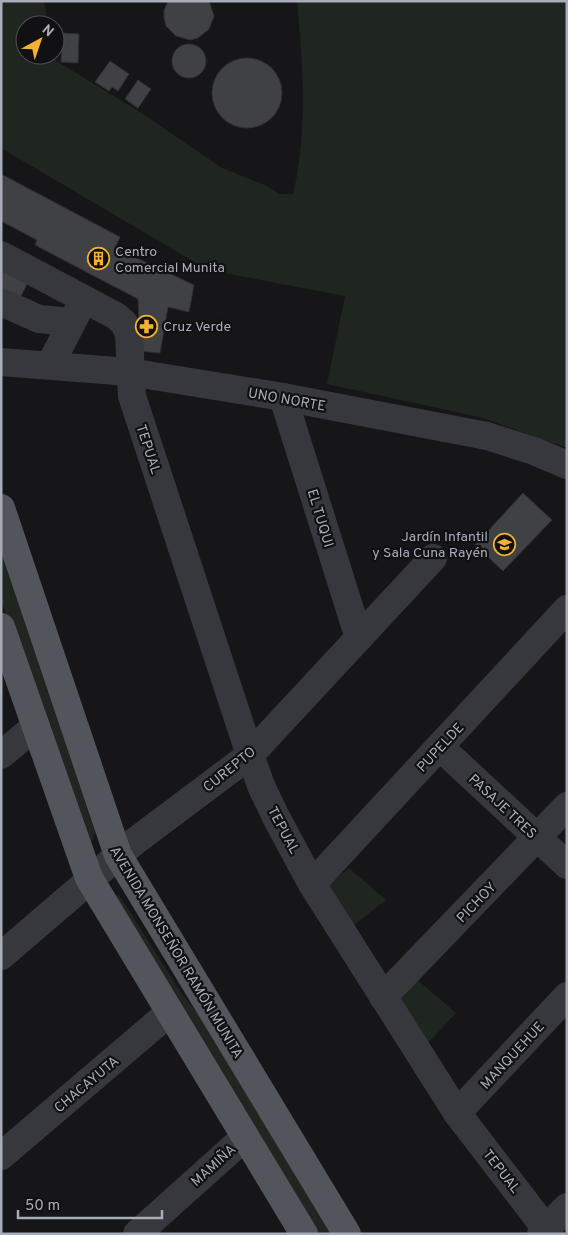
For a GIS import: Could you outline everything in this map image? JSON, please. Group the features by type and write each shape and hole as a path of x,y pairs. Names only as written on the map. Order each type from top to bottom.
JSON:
{"main road":[{"name":"AVENIDA MONSEÑOR RAMÓN MUNITA","path":"1,508 118,855 347,1234"},
{"path":"1,628 89,878 304,1234"}],"street":[{"name":"TEPUAL","path":"1,256 78,311 116,316 127,328 132,396 262,788 312,884 457,1113 546,1232"},
{"path":"1,302 39,319 78,311"},
{"path":"50,365 78,311"},
{"name":"UNO NORTE","path":"1,362 129,372 284,397 487,436 534,451 567,465"},
{"name":"EL TUQUI","path":"284,397 359,638"},
{"name":"CUREPTO","path":"1,956 89,878 250,755 433,558"},
{"name":"PUPELDE","path":"312,884 567,609"},
{"path":"1,755 36,726"},
{"name":"PASAJE TRES","path":"440,747 567,865"},
{"name":"PICHOY","path":"384,997 567,806"},
{"name":"MANQUEHUE","path":"457,1113 567,996"},
{"name":"CHACAYUTA","path":"1,1156 170,1012"},
{"name":"MAMIÑA","path":"137,1234 245,1137"},
{"path":"546,1232 567,1207"}],"shaded area":[{"path":"1,1 44,1 46,15 15,15 15,65 63,65 137,110 222,168 267,186 279,194 293,194 301,147 303,98 297,1 567,1 567,448 483,418 327,384 345,296 208,270 1,148"},
{"path":"1,540 97,830 92,841 90,841 73,808 1,600"},
{"path":"349,868 386,900 351,927 328,885"},
{"path":"119,895 182,994 196,1011 336,1234 315,1234 114,896"},
{"path":"414,977 456,1013 426,1045 398,996"}],"building":[{"path":"168,1 209,1 214,16 209,29 198,38 190,40 176,36 166,26 164,18 164,11"},
{"path":"65,33 79,34 78,63 65,62"},
{"path":"189,44 196,45 201,49 205,54 205,68 201,73 196,77 189,78 182,77 177,73 173,68 172,61 173,54 177,49 182,45"},
{"path":"247,58 260,61 272,68 279,80 282,93 279,106 272,118 260,125 247,128 234,125 222,118 215,106 212,93 215,80 222,68 234,61"},
{"path":"110,61 129,74 118,91 112,87 109,91 95,82"},
{"path":"138,80 151,89 138,108 125,99"},
{"name":"Centro Comercial Munita","path":"1,174 120,237 115,248 194,285 189,312 168,307 160,353 140,351 138,299 35,245 37,240 1,221"},
{"path":"1,265 29,280 20,298 1,288"},
{"path":"523,493 552,520 503,571 475,545"}],"place":[{"name":"Centro Comercial Munita","path":"99,259"},
{"name":"Cruz Verde","path":"147,326"},
{"name":"Jardín Infantil y Sala Cuna Rayén","path":"504,544"}]}
